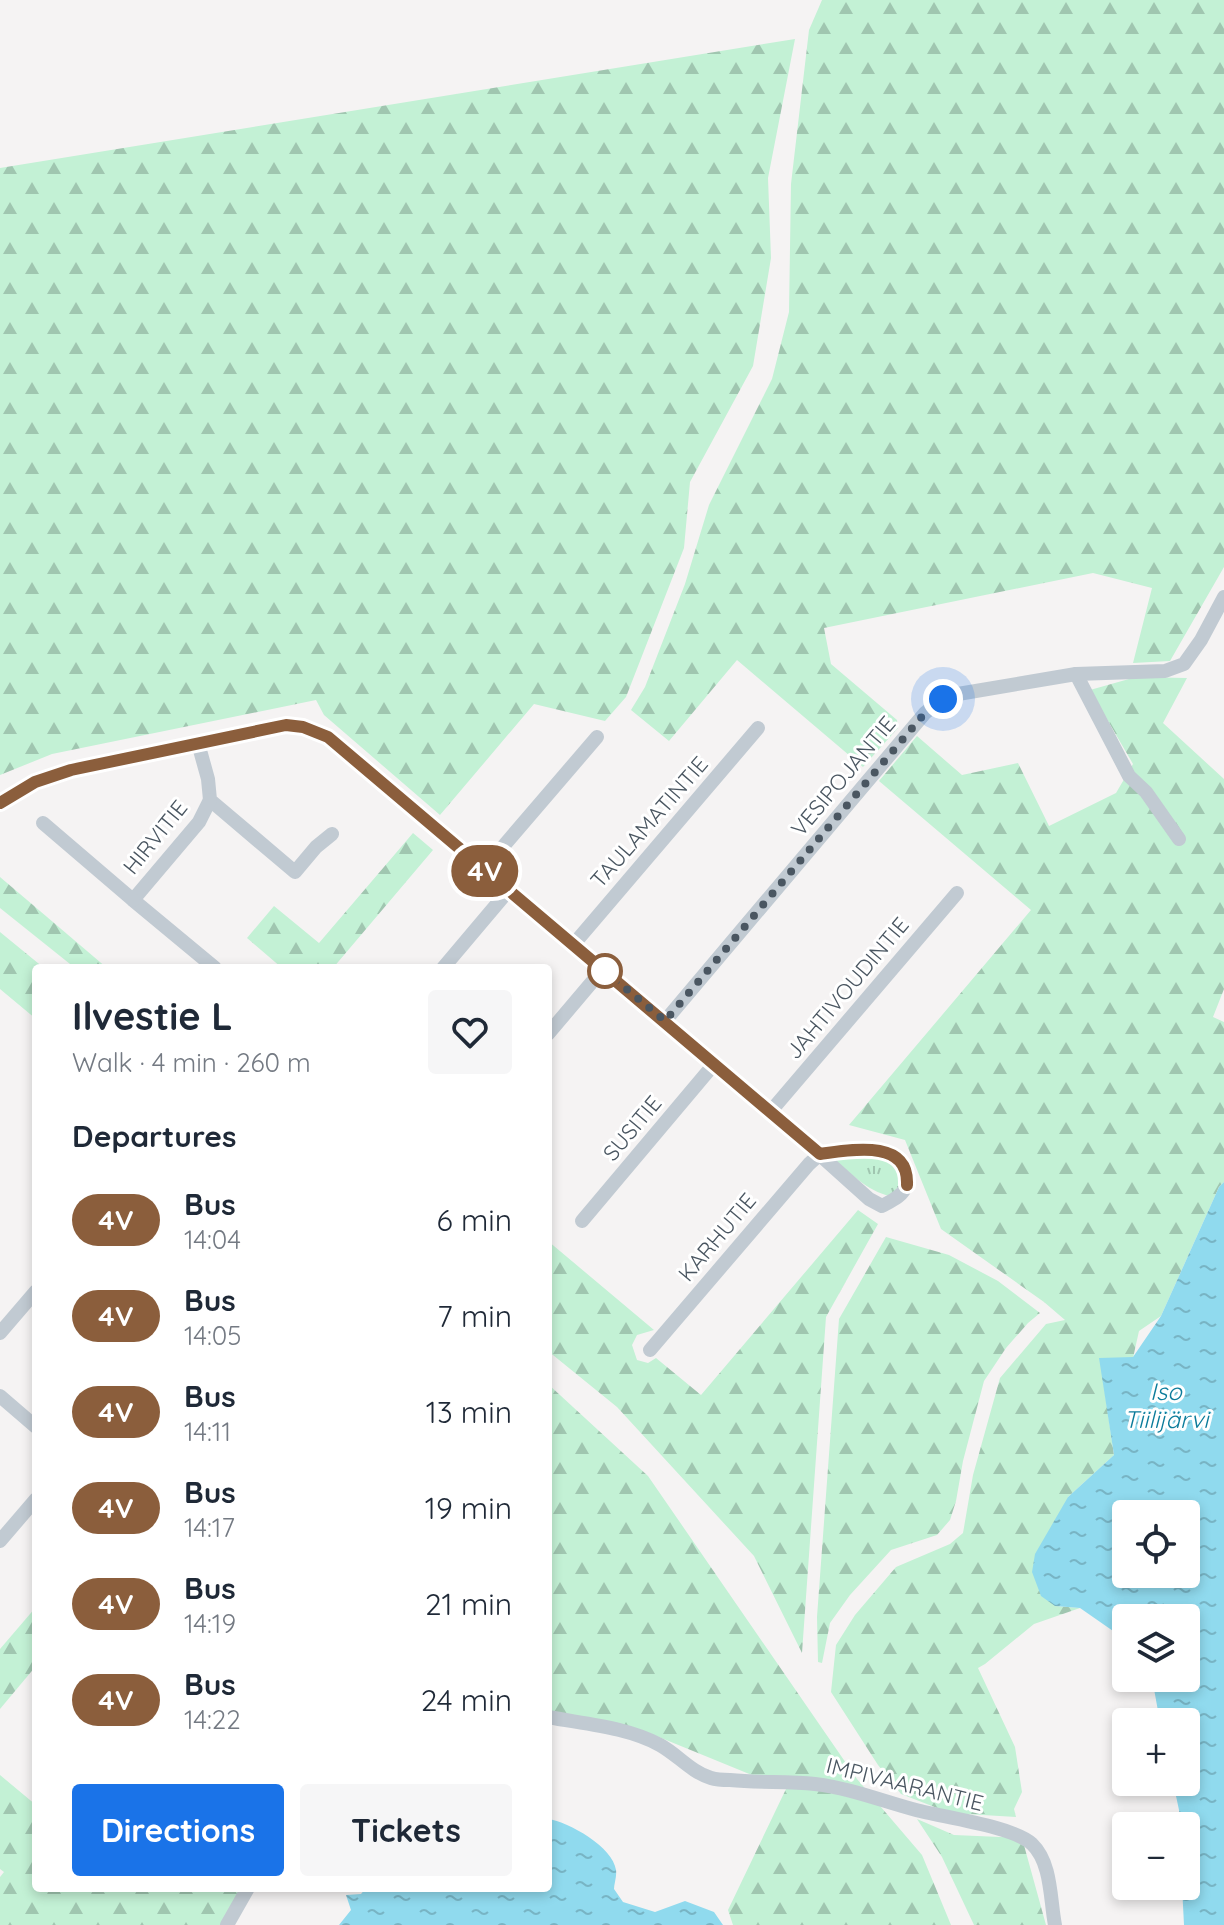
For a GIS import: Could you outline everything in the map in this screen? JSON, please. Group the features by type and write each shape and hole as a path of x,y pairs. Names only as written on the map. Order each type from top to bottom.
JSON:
{"street":[{"name":"VESIPOJANTIE","path":"665,1021 925,713 943,699 1076,674 1165,671 1184,664 1224,597"},
{"path":"1076,674 1129,776 1146,792 1179,839"},
{"path":"0,803 35,782 71,770 286,725 303,727 328,737 715,1063 869,1199 882,1206 899,1196 907,1185 903,1163 890,1154 865,1148 820,1154"},
{"name":"TAULAMATINTIE","path":"573,945 758,728"},
{"path":"483,870 597,737"},
{"path":"198,743 210,800 295,872 332,834"},
{"name":"HIRVITIE","path":"133,900 199,822 210,800"},
{"name":"HIRVITIE","path":"43,823 210,964"},
{"path":"446,964 508,891"},
{"name":"JAHTIVOUDINTIE","path":"771,1111 957,893"},
{"path":"552,1029 603,969"},
{"name":"SUSITIE","path":"582,1221 715,1063"},
{"name":"KARHUTIE","path":"650,1350 820,1154"},
{"path":"0,1333 32,1296"},
{"path":"0,1396 32,1424"},
{"path":"0,1541 32,1504"},
{"name":"IMPIVAARANTIE","path":"552,1718 605,1727 643,1738 662,1746 692,1769 712,1778 758,1783 793,1782 845,1789 1022,1837 1034,1845 1043,1861 1055,1925"},
{"path":"227,1925 246,1892"}],"green space":[{"path":"822,0 1224,0 1224,567 1170,661 1133,663 1152,588 1093,573 824,628 831,664 897,720 898,728 863,767 737,660 669,741 631,710 645,687 685,584 709,505 772,379 789,312 791,184 809,30"},
{"path":"795,39 768,178 771,258 753,366 690,482 684,548 626,697 605,721 534,704 440,815 324,715 316,700 52,754 0,775 0,168"},
{"path":"1136,677 1187,678 1163,723 1224,779 1224,989 1213,1017 1224,1022 1224,1182 1161,1316 1139,1331 1133,1358 1100,1359 1114,1455 1068,1497 1055,1606 1080,1608 1034,1624 978,1668 1015,1747 1022,1792 1014,1809 1016,1817 950,1813 901,1794 878,1765 831,1692 836,1645 855,1615 896,1567 950,1544 963,1533 973,1475 1000,1378 1046,1324 1065,1320 941,1229 905,1140 849,1125 1031,910 879,781 917,736 962,775 1018,763 1049,826 1116,793 1133,764 1090,690"},
{"path":"413,833 433,850 336,964 277,964 247,938 274,906 319,943"},
{"path":"0,877 102,964 70,964 0,908"},
{"path":"0,932 39,964 32,964 32,1016 0,989"},
{"path":"877,1154 900,1173 902,1183 890,1196 866,1186 833,1158 833,1155"},
{"path":"858,1210 878,1224 826,1317 802,1653 754,1556 617,1407 552,1354 552,1244 654,1330 637,1335 632,1345 637,1360 648,1363 656,1358 701,1395"},
{"path":"886,1237 949,1255 998,1281 1040,1313 1006,1348 984,1381 950,1520 937,1535 891,1550 850,1595 830,1623 822,1663 818,1662 817,1617 839,1319"},
{"path":"552,1388 648,1476 857,1779 922,1855 951,1925 733,1925 728,1910 786,1789 649,1733 552,1712"},
{"path":"32,1612 32,1671 0,1709 0,1649"},
{"path":"0,1775 32,1802 32,1892 242,1892 221,1925 0,1925 0,1877 4,1872 0,1869"},
{"path":"917,1819 954,1835 1022,1838 1046,1925 974,1925 942,1857"}],"water":[{"name":"Iso Tiilijärvi","path":"1224,1182 1224,1925 1184,1925 1183,1900 1200,1900 1200,1812 1179,1812 1176,1796 1200,1796 1200,1708 1157,1708 1155,1692 1200,1692 1200,1604 1112,1604 1112,1630 1080,1608 1055,1606 1041,1596 1032,1572 1035,1554 1068,1497 1114,1455 1099,1358 1133,1357 1161,1316"},
{"path":"552,1820 578,1830 607,1853 616,1870 614,1889 623,1902 655,1912 685,1901 714,1912 723,1925 339,1925 351,1910 346,1895 552,1892"}],"bus line":[{"name":"4V","path":"0,803 53,775 164,749 286,725 303,727 328,737 820,1154 865,1148 890,1154 903,1163 907,1185"}],"route":[{"path":"605,971 665,1021 925,713 943,699"}]}
